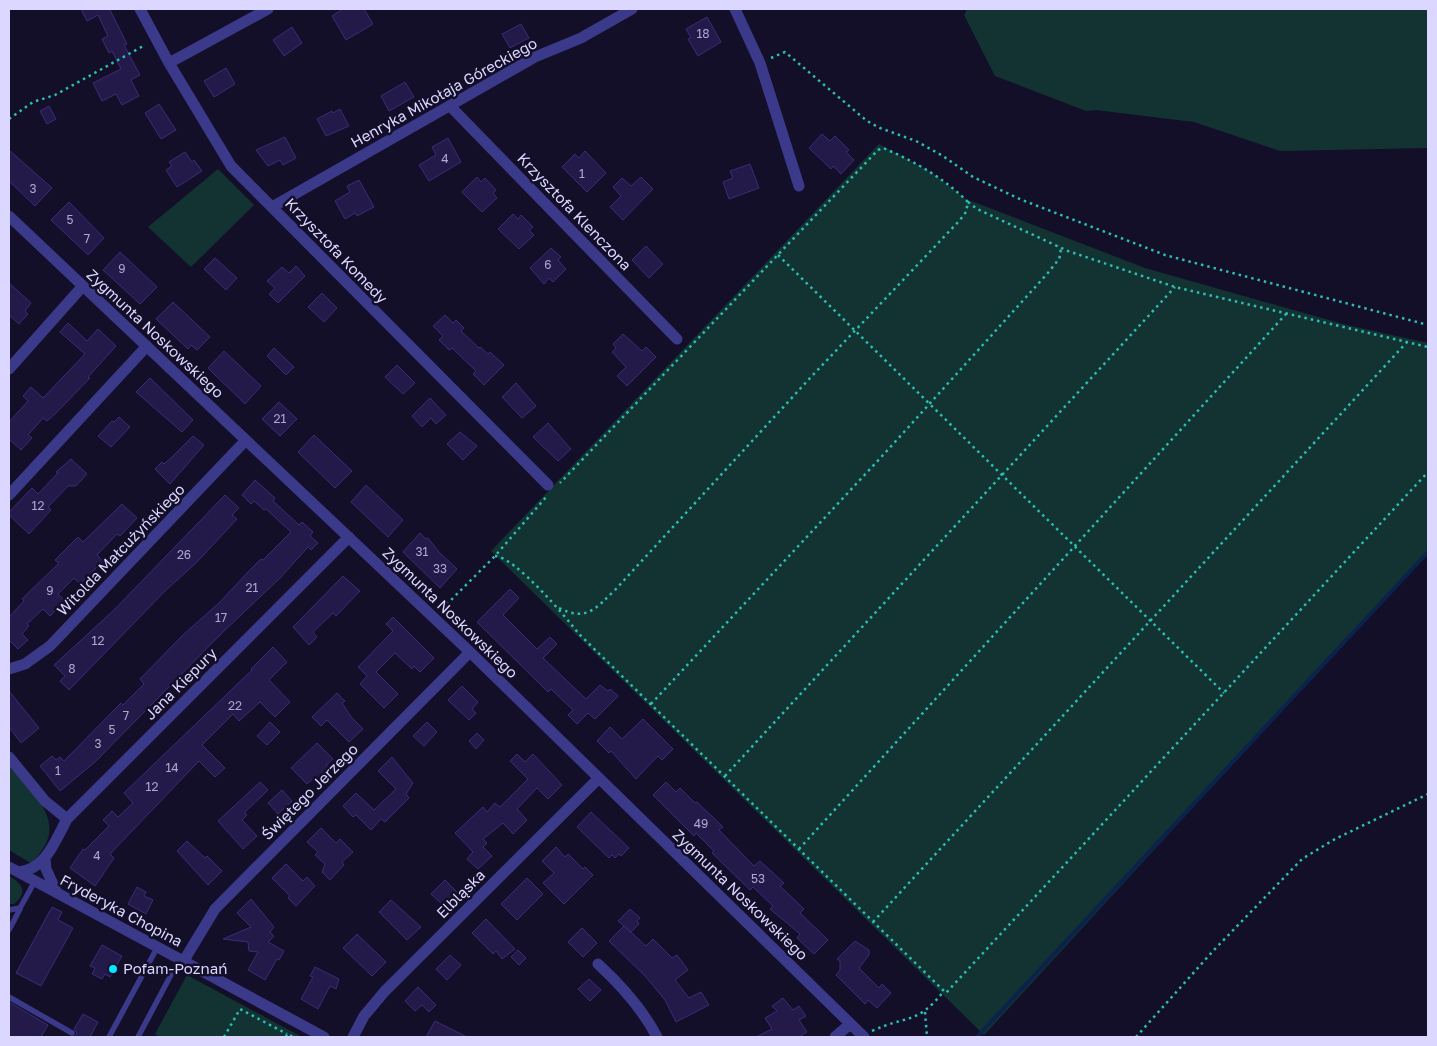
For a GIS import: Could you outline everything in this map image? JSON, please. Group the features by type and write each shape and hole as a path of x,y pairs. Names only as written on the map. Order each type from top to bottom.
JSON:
{"street":[{"name":"Krzysztofa Komedy","path":"140,9 221,152 243,179 553,487"},
{"path":"169,63 268,9"},
{"name":"Henryka Mikołaja Góreckiego","path":"272,207 535,58 581,38 632,9"},
{"path":"735,9 760,64 798,186"},
{"name":"Krzysztofa Klenczona","path":"450,106 677,339"},
{"name":"Zygmunta Noskowskiego","path":"9,216 470,652 850,1024 867,1035"},
{"path":"9,369 82,287"},
{"path":"9,495 147,346"},
{"name":"Witolda Małcużyńskiego","path":"9,669 25,664 50,646 246,440"},
{"name":"Jana Kiepury","path":"45,858 67,819 349,537"},
{"name":"Świętego Jerzego","path":"183,962 215,909 470,652"},
{"path":"9,757 45,801 67,819"},
{"name":"Elbląska","path":"353,1037 364,1016 385,991 599,778"},
{"path":"14,869 34,868 45,858"},
{"path":"45,858 46,869 57,893"},
{"name":"Fryderyka Chopina","path":"14,869 324,1037"},
{"path":"598,964 626,990 647,1019 657,1037"},
{"path":"835,1037 850,1024"}],"lane":[{"path":"9,927 35,881"},
{"path":"9,910 17,910 22,905"},
{"path":"109,1037 157,948"},
{"path":"138,1037 172,974"},
{"path":"9,997 72,1033"}],"path":[{"path":"9,119 33,102 54,95 156,40"},
{"path":"760,64 785,52 855,112 880,128 923,145 985,183 1094,228 1166,255 1202,266 1428,326"},
{"path":"439,611 495,556 553,487 878,150 883,148 932,173 977,210 1058,246 1175,287 1428,347"},
{"path":"557,607 574,614 589,613 615,590 811,377 960,220 966,212 968,202"},
{"path":"651,704 885,453 1047,274 1059,259 1061,252 1058,246"},
{"path":"778,255 1224,692"},
{"path":"725,776 1175,287"},
{"path":"799,849 1286,314"},
{"path":"872,922 1407,342"},
{"path":"867,1035 925,1012 943,992 946,993 1428,472"},
{"path":"495,556 508,560 557,607 579,634 943,992"},
{"path":"1136,1037 1213,951 1302,859 1335,839 1428,794"},
{"path":"224,1037 240,1009 286,1036 293,1037"},
{"path":"925,1012 927,1037"}],"green space":[{"path":"967,9 1428,9 1428,148 1280,151 1194,122 1096,110 1086,111 995,76 964,15"},
{"path":"879,144 931,172 966,199 1145,268 1343,324 1428,343 1428,552 984,1035 491,551"},
{"path":"218,169 254,205 191,267 148,227"},
{"path":"9,764 38,799 48,820 47,841 32,864 9,850"},
{"path":"9,876 18,882 22,889 21,896 14,904 9,904"},
{"path":"187,975 302,1037 160,1037 155,1034"}],"building":[{"path":"81,9 112,9 110,10 127,44 124,45 140,75 131,80 139,96 122,105 116,94 102,101 93,83 121,69 112,51 109,53 102,39 108,36 98,15 87,21"},
{"path":"343,9 364,9 373,24 346,40 332,16"},
{"path":"707,17 721,42 698,56 688,39 691,38 686,29"},
{"path":"521,24 529,38 510,48 502,34"},
{"path":"292,27 302,43 284,56 273,40"},
{"path":"226,68 235,84 214,97 204,81"},
{"path":"405,82 414,97 389,111 381,96"},
{"path":"159,104 176,130 161,139 145,113"},
{"path":"49,106 56,119 47,124 40,111"},
{"path":"340,109 349,126 326,136 317,119"},
{"path":"822,134 830,141 835,136 849,150 846,152 854,160 841,174 833,166 831,169 809,148"},
{"path":"285,137 296,158 283,165 280,160 268,166 256,150"},
{"path":"448,138 461,162 429,181 419,165 436,155 432,147"},
{"path":"9,150 52,188 35,206 9,181"},
{"path":"585,151 606,173 587,192 562,167 575,154 579,158"},
{"path":"185,152 202,171 177,187 166,170 172,166 169,162"},
{"path":"750,164 759,188 729,199 723,182 733,178 730,171"},
{"path":"477,177 481,182 485,178 496,190 493,193 497,198 482,212 462,192"},
{"path":"641,177 653,189 623,220 610,207 621,196 613,187 622,178 631,186"},
{"path":"359,180 374,207 357,216 355,213 345,219 335,201 350,192 347,186"},
{"path":"69,202 104,238 88,255 51,220"},
{"path":"513,214 518,219 521,215 533,227 529,230 534,235 519,249 498,229"},
{"path":"646,246 663,264 649,278 632,260"},
{"path":"551,248 561,257 558,260 566,269 553,282 549,278 544,284 530,268"},
{"path":"120,252 157,287 140,304 103,270"},
{"path":"215,258 237,278 226,290 204,269"},
{"path":"296,266 305,276 278,303 269,294 275,288 267,281 282,267 289,273"},
{"path":"9,283 31,303 25,311 28,314 19,324 9,315"},
{"path":"322,293 337,308 324,322 308,307"},
{"path":"173,302 210,337 197,350 191,345 188,349 156,319"},
{"path":"445,315 453,323 456,320 464,328 461,331 479,348 488,354 490,352 504,365 484,385 473,374 476,371 452,348 449,350 439,340 443,336 433,326"},
{"path":"68,323 87,341 98,329 116,346 88,377 90,378 56,413 47,421 43,418 28,435 32,438 21,450 9,439 9,422 28,401 23,396 31,387 43,398 85,354 60,332"},
{"path":"623,334 642,351 646,347 656,357 627,386 617,376 626,367 612,352 616,348 613,344"},
{"path":"274,348 294,367 286,375 267,356"},
{"path":"224,351 261,386 245,404 208,368"},
{"path":"397,365 415,383 403,394 385,377"},
{"path":"150,378 193,420 182,432 136,392"},
{"path":"516,383 536,406 522,418 502,397"},
{"path":"430,398 446,415 436,424 431,418 422,427 412,416"},
{"path":"279,402 297,419 280,436 262,419"},
{"path":"119,417 130,427 111,447 98,436 112,421 114,422"},
{"path":"548,423 571,449 558,461 533,437"},
{"path":"460,432 477,446 463,460 447,444"},
{"path":"314,435 352,471 335,488 298,452"},
{"path":"193,436 204,445 170,484 155,469 162,462 164,464 171,458"},
{"path":"71,459 87,474 76,486 68,486 48,507 51,510 29,534 9,515 9,512 32,488 38,494 58,473 56,472"},
{"path":"255,480 275,498 273,501 299,525 302,522 313,532 310,536 318,543 311,550 308,547 280,578 222,633 95,762 60,791 40,766 52,756 56,760 60,757 64,761 121,703 123,705 144,684 140,679 182,636 220,602 261,559 263,560 291,532 266,509 264,510 254,501 251,504 242,495"},
{"path":"366,485 403,520 388,537 351,502"},
{"path":"225,495 239,508 232,515 237,519 197,562 166,590 69,690 60,681 65,676 54,665 114,610"},
{"path":"122,504 137,518 120,536 117,534 97,555 103,561 80,584 74,578 58,594 65,601 50,616 43,609 27,624 29,626 22,634 28,640 18,649 9,640 9,617 24,601 22,599 59,563 55,560 78,537 83,542"},
{"path":"420,533 426,539 428,538 439,552 457,569 440,588 403,552"},
{"path":"343,576 360,591 336,616 333,613 313,632 317,637 309,645 293,627"},
{"path":"510,589 519,598 503,615 537,649 550,637 557,644 543,658 586,699 600,685 608,691 610,689 618,696 595,719 588,713 577,724 568,715 573,710 551,689 548,692 477,622"},
{"path":"393,617 434,658 420,672 414,666 412,669 395,653 376,672 398,694 384,708 360,684 367,676 358,667 393,631 386,624"},
{"path":"273,647 287,662 269,680 290,702 275,717 260,702 239,721 233,714 202,745 225,768 215,777 199,761 110,854 114,858 95,886 70,868 83,849 85,850 109,826 103,820 112,811 118,817 133,803 124,793 252,670"},
{"path":"462,686 478,702 472,709 476,713 469,720 448,700"},
{"path":"9,691 39,728 21,743 9,727"},
{"path":"337,693 345,701 342,703 352,718 363,729 349,742 327,720 321,726 312,717"},
{"path":"643,719 673,749 662,760 658,756 636,779 611,751 609,753 597,741 610,727 622,739"},
{"path":"270,722 280,732 267,745 257,736"},
{"path":"427,722 437,732 424,746 413,736"},
{"path":"477,733 484,740 476,749 469,741"},
{"path":"317,743 333,759 326,765 328,767 315,781 313,779 307,784 291,768"},
{"path":"517,754 525,762 533,754 562,785 548,799 537,788 517,809 527,820 513,834 503,823 483,839 487,843 483,847 492,856 478,869 467,859 473,852 455,833 483,807 487,812 495,803 500,807 528,779 510,761"},
{"path":"392,757 413,783 406,794 409,798 385,822 381,819 371,830 356,815 353,817 343,806 356,793 374,810 396,789 378,771"},
{"path":"260,782 268,790 244,813 247,815 242,820 257,836 243,849 218,821"},
{"path":"666,782 676,792 680,788 695,803 697,802 723,827 719,830 754,866 760,861 784,883 780,886 804,909 800,913 828,940 814,954 797,938 800,934 770,909 773,906 753,887 750,890 712,853 714,851 696,833 694,836 653,795"},
{"path":"282,790 292,801 278,814 268,803"},
{"path":"591,812 629,848 621,856 619,854 615,858 612,855 609,858 577,827"},
{"path":"321,828 336,843 340,839 353,852 342,862 344,865 330,880 322,872 325,864 315,855 318,852 307,842"},
{"path":"187,841 205,858 207,856 222,871 208,885 177,851"},
{"path":"556,847 565,857 568,854 583,869 585,867 593,875 564,904 543,883 554,873 542,861"},
{"path":"286,864 303,881 307,877 315,886 296,906 288,898 290,896 272,878"},
{"path":"527,878 543,894 517,920 501,904"},
{"path":"445,880 457,892 443,905 431,894"},
{"path":"137,887 146,892 144,896 153,900 146,914 128,904"},
{"path":"251,899 274,927 270,932 274,936 268,942 284,951 265,980 248,970 258,952 249,951 248,942 223,939 251,927 237,913"},
{"path":"391,900 421,927 407,940 379,912"},
{"path":"52,907 62,912 58,920 73,928 41,986 16,973"},
{"path":"630,909 640,918 637,921 639,924 631,932 618,921"},
{"path":"486,919 515,949 502,959 496,951 493,954 472,933"},
{"path":"624,926 646,946 653,939 672,958 677,955 688,970 675,980 689,998 701,992 709,1005 676,1022 665,1000 646,977 609,941"},
{"path":"582,928 597,943 583,957 568,942"},
{"path":"357,934 386,962 372,976 343,948"},
{"path":"855,941 869,950 869,955 859,968 879,988 882,984 891,993 877,1008 868,1000 865,1004 836,975 840,970 840,961 837,959"},
{"path":"102,945 122,956 110,977 105,974 102,979 92,974 95,968 90,966"},
{"path":"518,950 526,958 519,965 511,957"},
{"path":"450,955 461,965 447,980 436,969"},
{"path":"315,967 339,979 336,989 330,986 318,1009 301,999 313,977 310,976"},
{"path":"589,979 601,990 590,1001 578,989"},
{"path":"418,987 436,1005 429,1012 422,1005 415,1011 405,1001"},
{"path":"783,998 793,1010 799,1006 806,1016 799,1020 807,1032 799,1037 756,1037 772,1029 765,1018 777,1011 772,1006"},
{"path":"9,1002 48,1025 41,1037 9,1037"},
{"path":"83,1014 98,1022 90,1037 74,1037 77,1033 74,1029"},
{"path":"435,1021 467,1037 426,1037"}],"waterway":[{"path":"977,1037 1428,552"}],"place":[{"name":"Pofam-Poznań","path":"113,969"}]}
